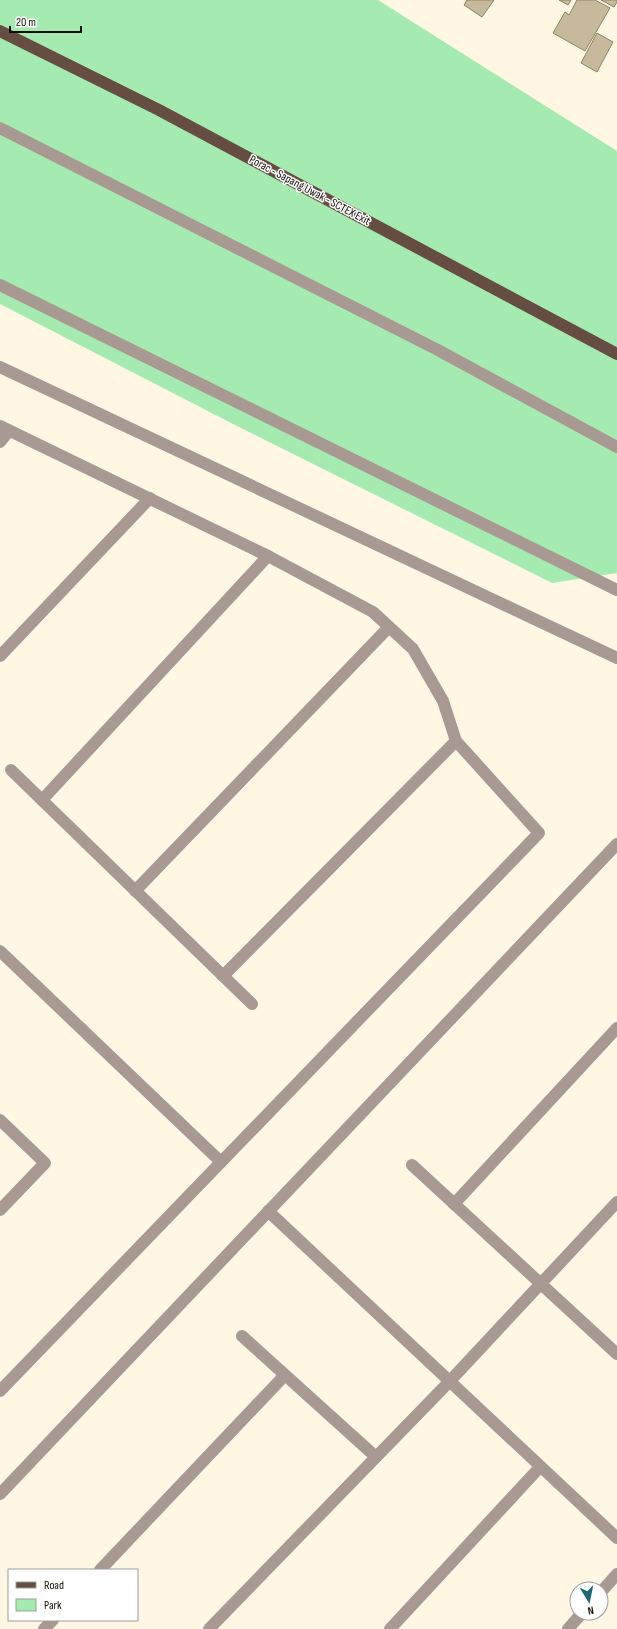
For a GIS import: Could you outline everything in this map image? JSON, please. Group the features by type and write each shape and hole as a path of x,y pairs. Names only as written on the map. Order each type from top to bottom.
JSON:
{"main road":[{"name":"Porac - Sapang Uwak - SCTEX Exit","path":"0,31 159,110 617,354"}],"street":[{"path":"0,128 436,349 617,447"},
{"path":"0,285 617,590"},
{"path":"0,367 617,658"},
{"path":"0,442 5,428 268,556 373,612 413,649 443,701 456,741 539,832 0,1391"},
{"path":"0,656 150,498"},
{"path":"42,800 268,556"},
{"path":"136,891 389,627"},
{"path":"223,976 456,741"},
{"path":"11,770 252,1004"},
{"path":"0,1494 617,844"},
{"path":"0,951 221,1162"},
{"path":"454,1204 617,1028"},
{"path":"0,1120 45,1163 0,1210"},
{"path":"412,1165 617,1354"},
{"path":"209,1629 449,1382 617,1202"},
{"path":"268,1211 617,1538"},
{"path":"242,1336 376,1457"},
{"path":"101,1569 285,1375"},
{"path":"390,1629 540,1467"},
{"path":"609,1583 617,1574"},
{"path":"44,1629 52,1621"},
{"path":"568,1629 575,1621"}],"green space":[{"path":"0,0 378,0 617,151 617,573 552,583 233,424 0,304"}],"building":[{"path":"467,0 494,0 482,17 464,5"},
{"path":"559,0 571,0 568,5"},
{"path":"577,0 595,0 610,8 585,51 553,33 565,12 569,15"},
{"path":"601,0 617,0 617,2 614,7"},
{"path":"597,33 613,42 597,72 581,63"}]}
